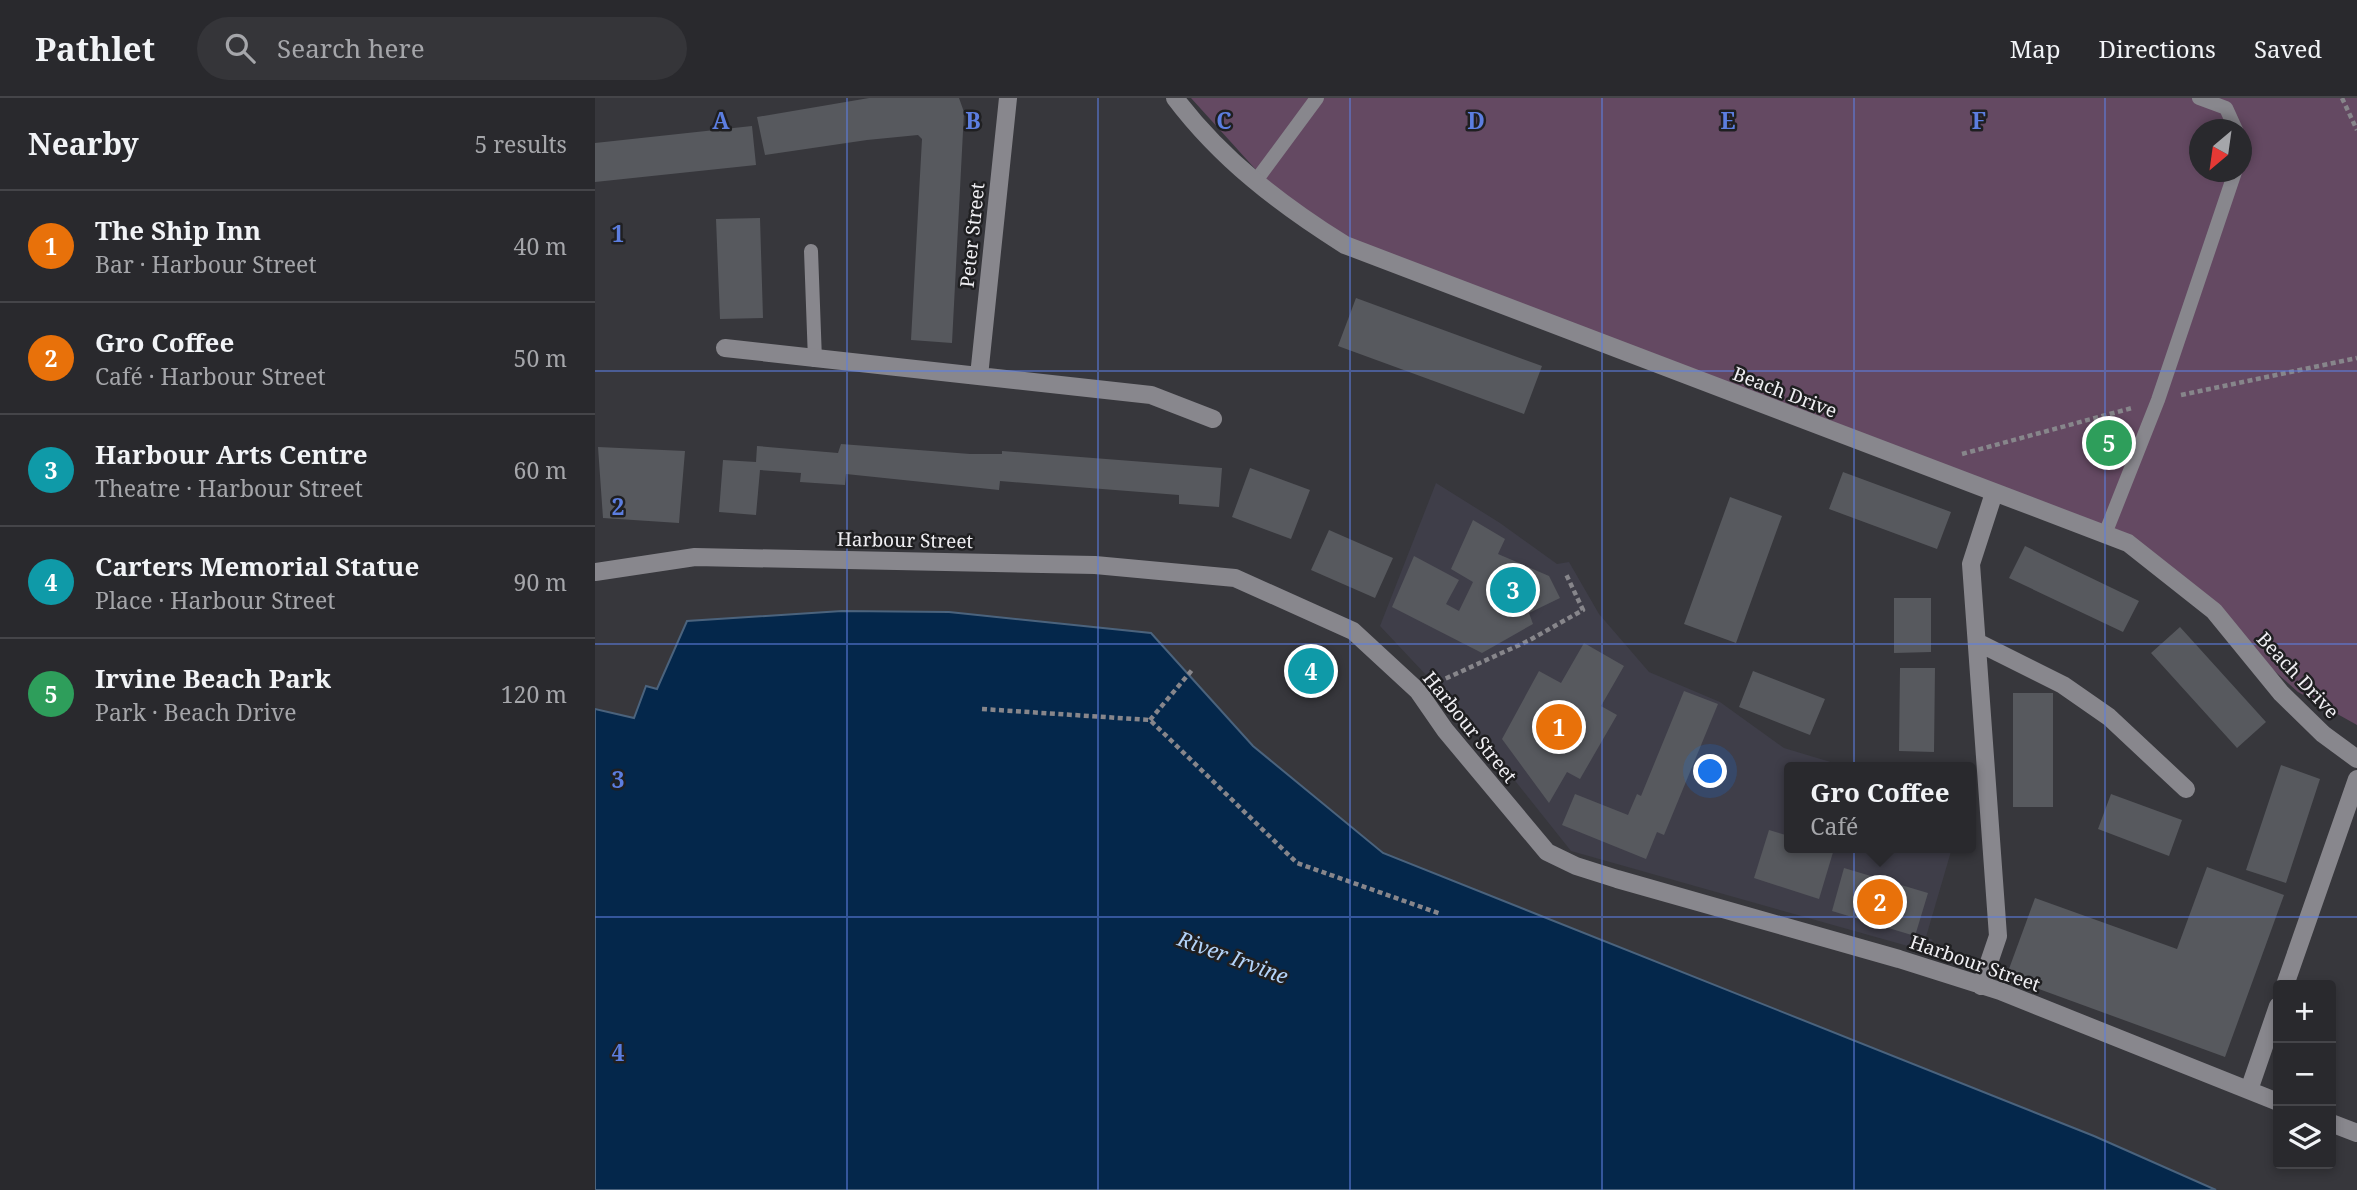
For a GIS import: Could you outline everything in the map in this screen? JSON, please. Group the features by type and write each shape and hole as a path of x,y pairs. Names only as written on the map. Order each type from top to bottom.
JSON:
{"street":[{"name":"Peter Street","path":"979,376 1008,98"},
{"name":"Beach Drive","path":"1175,98 1215,144 1255,181 1295,214 1345,245 2128,543 2214,611 2281,693 2323,734 2357,758"},
{"path":"725,348 1151,395 1213,419"},
{"path":"1981,986 1998,936 1971,564 1994,493"},
{"name":"Harbour Street","path":"595,572 695,557 1095,565 1235,578 1353,631 1418,691 1453,740 1547,852 1576,866 1617,879 1899,959 1981,986 2273,1100"},
{"path":"1977,642 2063,685 2109,717 2186,789"},
{"path":"2287,980 2357,779"},
{"path":"2249,1090 2273,1020"},
{"path":"2336,1125 2357,1133"}],"lane":[{"path":"1255,181 1317,98"},
{"path":"2199,98 2226,108 2231,119"},
{"path":"2105,534 2158,400 2232,182"},
{"path":"811,251 815,360"}],"path":[{"path":"2342,98 2357,130"},
{"path":"1418,691 1528,641 1583,610 1566,574"},
{"path":"1150,720 1192,670"},
{"path":"982,709 1150,720 1297,863 1441,914"}],"shaded area":[{"path":"1191,98 2357,98 2357,725 2298,692 2145,556 1345,245 1295,213"},
{"path":"1436,483 1500,523 1557,564 1569,562 1599,614 1649,672 1720,702 1784,748 1830,762 1784,762 1784,853 1951,853 1926,937 1933,940 1922,950 1571,851 1458,709 1380,626"}],"water":[{"name":"River Irvine","path":"842,611 949,612 1151,633 1253,746 1383,853 2094,1136 2216,1190 595,1190 595,709 634,718 646,686 657,689 687,621"}],"building":[{"path":"869,98 959,98 964,112 952,343 911,340 922,139 918,135 867,140 765,155 757,117"},
{"path":"752,126 756,165 595,182 595,143"},
{"path":"760,218 763,318 720,319 716,219"},
{"path":"1356,298 1542,366 1524,414 1338,346"},
{"path":"841,444 970,454 1002,454 1002,451 1222,468 1219,507 1179,504 1179,495 1000,481 999,490 846,474 845,485 800,482 801,473 760,470 756,515 719,512 723,460 756,462 757,446 838,453"},
{"path":"598,447 685,451 679,523 603,518"},
{"path":"1250,468 1310,490 1291,539 1232,517"},
{"path":"1843,472 1951,512 1937,549 1829,509"},
{"path":"1730,497 1782,516 1736,643 1684,624"},
{"path":"1473,520 1505,539 1498,554 1549,576 1560,598 1529,613 1533,624 1482,653 1392,607 1414,556 1459,580 1446,604 1459,611 1473,582 1451,569"},
{"path":"1329,530 1393,558 1375,598 1311,570"},
{"path":"2025,546 2139,601 2123,632 2009,578"},
{"path":"1894,598 1931,598 1931,652 1894,653"},
{"path":"2180,627 2266,722 2237,748 2151,653"},
{"path":"1584,643 1624,666 1601,706 1617,715 1580,779 1567,772 1549,803 1502,739 1539,671 1561,683"},
{"path":"1900,668 1935,668 1934,752 1899,751"},
{"path":"1753,671 1825,699 1810,735 1739,707"},
{"path":"1684,691 1718,704 1664,835 1657,832 1646,859 1562,825 1575,794 1628,815 1637,794 1641,796"},
{"path":"2013,693 2053,693 2053,807 2013,807"},
{"path":"2281,765 2320,779 2286,883 2246,870"},
{"path":"2111,794 2182,820 2169,856 2098,829"},
{"path":"1769,830 1784,834 1784,853 1833,853 1819,899 1754,878"},
{"path":"2207,867 2284,895 2225,1057 2006,977 2035,898 2177,949"},
{"path":"1844,868 1928,893 1915,936 1832,911"}],"place":[{"name":"Irvine Beach Park","path":"2109,443"},
{"name":"Harbour Arts Centre","path":"1513,590"},
{"name":"Carters Memorial Statue","path":"1311,671"},
{"name":"The Ship Inn","path":"1559,727"},
{"name":"Gro Coffee","path":"1880,902"}]}
